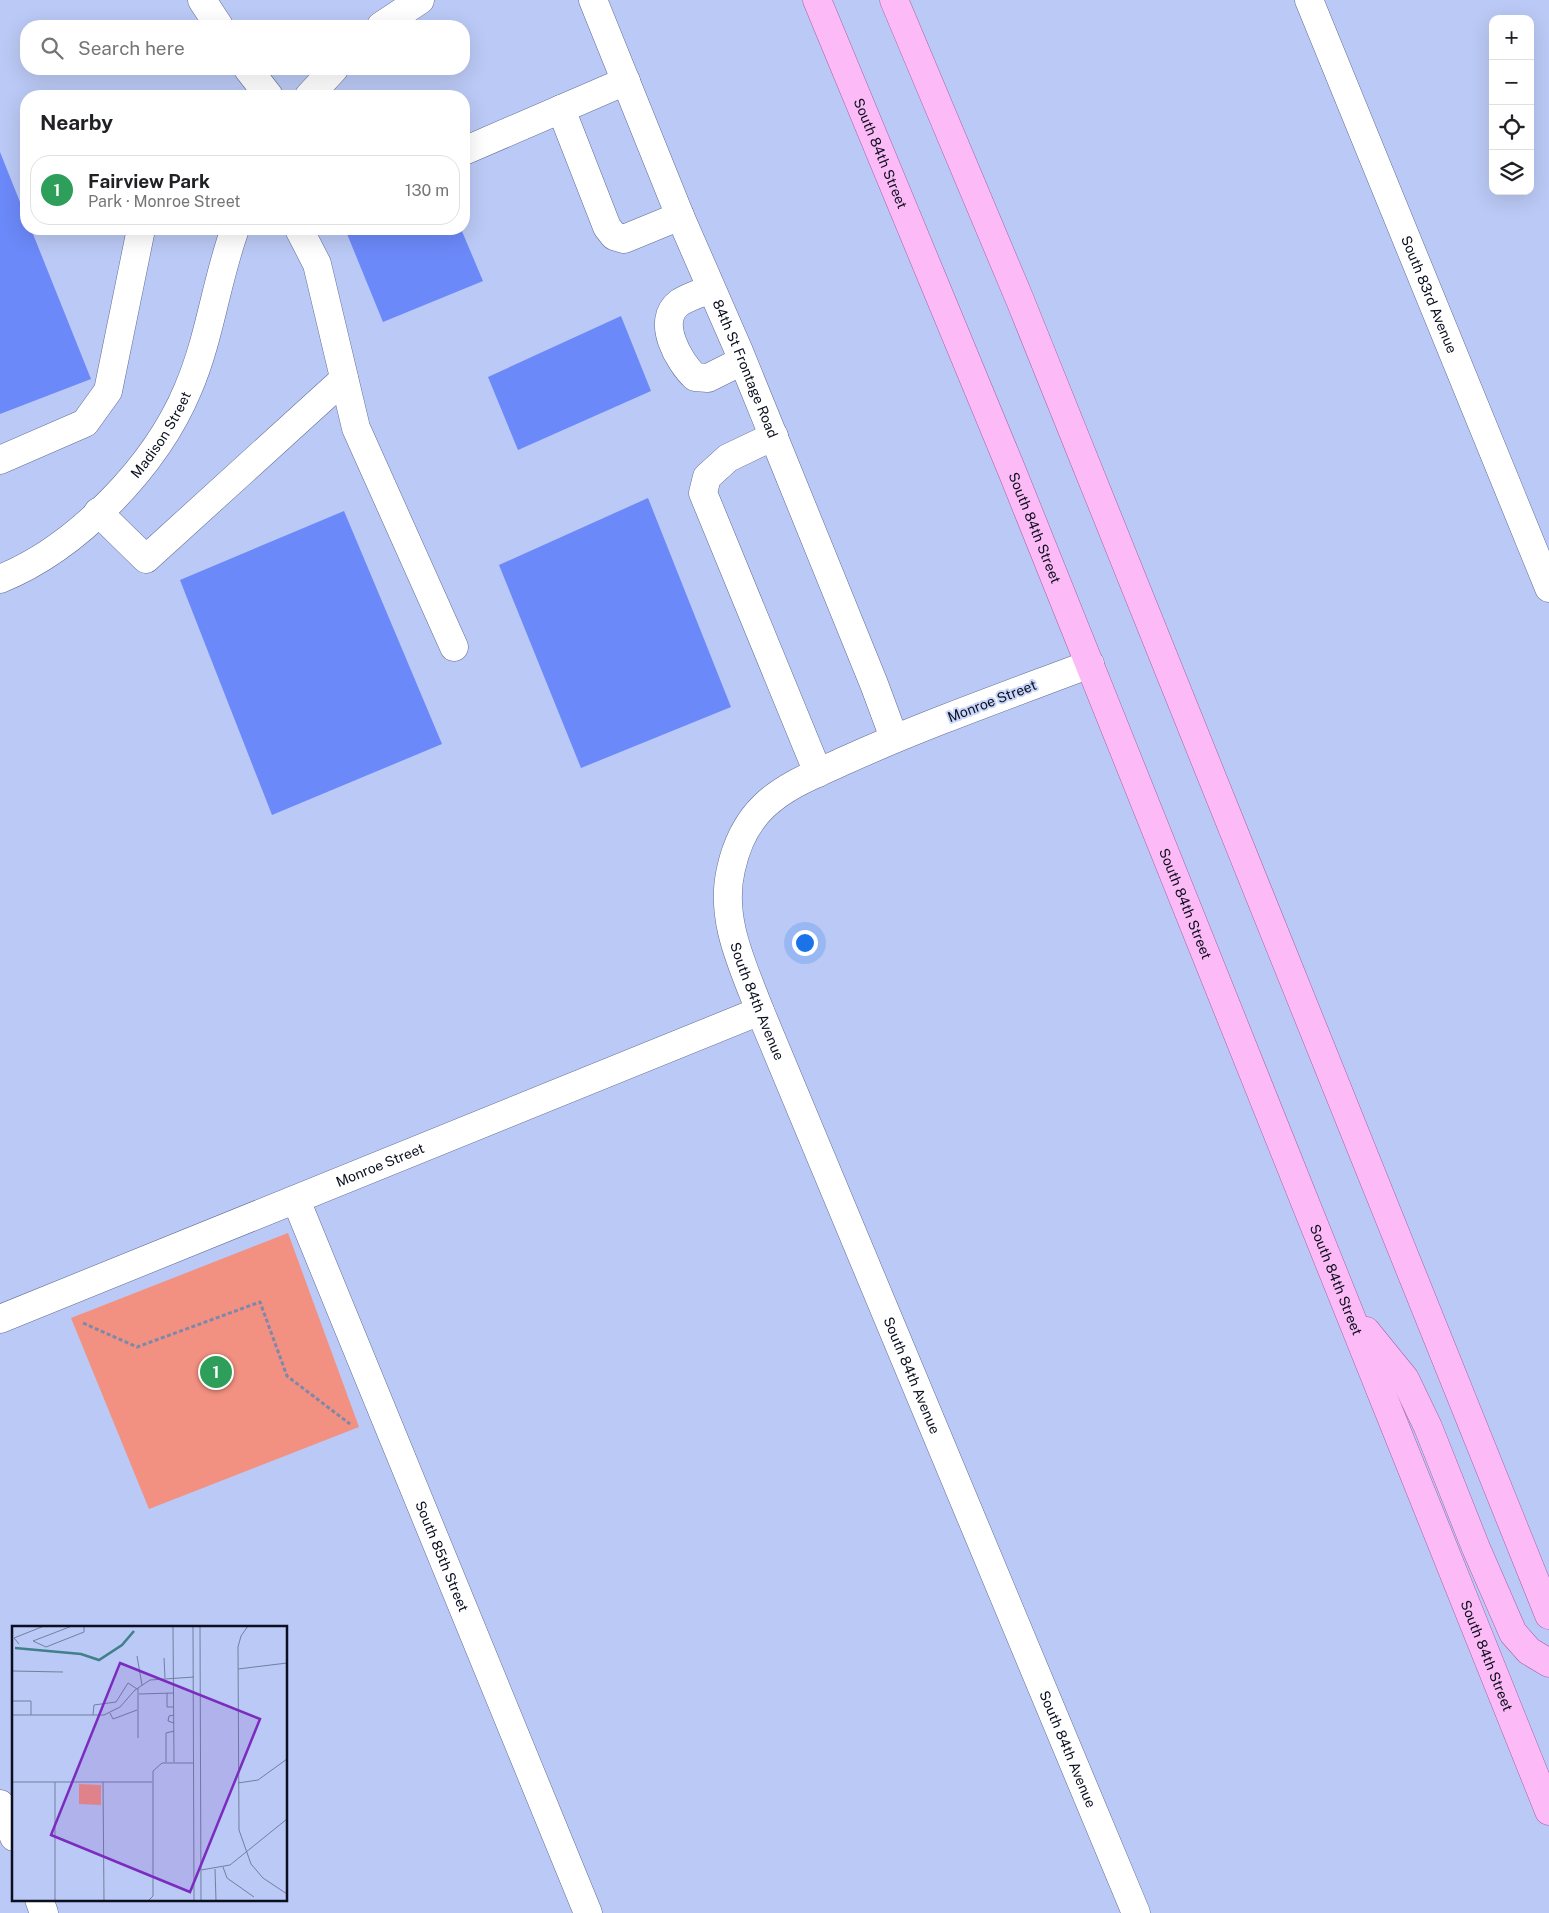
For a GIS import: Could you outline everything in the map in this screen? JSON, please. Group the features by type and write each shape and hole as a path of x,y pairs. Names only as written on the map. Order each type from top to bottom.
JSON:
{"main road":[{"name":"South 84th Street","path":"817,0 1090,664 1549,1811"},
{"path":"894,0 1020,300 1549,1615"},
{"path":"1349,1310 1405,1379 1428,1426 1476,1548 1513,1633 1529,1651 1549,1663"}],"street":[{"path":"202,0 215,20"},
{"path":"390,20 420,0"},
{"name":"84th St Frontage Road","path":"593,0 680,216 774,436 894,738"},
{"name":"South 83rd Avenue","path":"1309,0 1549,588"},
{"path":"253,75 264,90"},
{"path":"470,148 626,81"},
{"path":"561,109 607,227 614,236 624,239 680,216"},
{"path":"0,460 85,423 108,391 140,235"},
{"name":"Madison Street","path":"0,579 16,573 48,554 118,493 148,458 171,423 188,390 198,361 233,235"},
{"path":"302,235 317,264 356,428 454,647"},
{"path":"711,288 679,304 670,315 668,326 682,365 695,377 708,378 742,361"},
{"path":"98,512 146,559 344,379"},
{"path":"774,436 728,458 707,477 703,493 818,773"},
{"name":"Monroe Street","path":"818,773 894,738 1090,664"},
{"name":"South 84th Avenue","path":"818,773 788,787 763,807 744,832 730,869 728,899 730,925 734,943 760,1012 1136,1913"},
{"name":"Monroe Street","path":"0,1319 760,1012"},
{"name":"South 85th Street","path":"296,1200 588,1913"},
{"path":"0,1804 12,1833"},
{"path":"39,1900 44,1913"}],"path":[{"path":"75,1319 137,1347 260,1302 287,1376 357,1430"}],"shaded area":[{"path":"288,1233 359,1427 149,1509 71,1318"}],"building":[{"path":"0,152 20,202 20,235 33,235 91,379 0,414"},
{"path":"347,235 464,235 483,281 383,322"},
{"path":"621,316 651,391 518,450 488,377"},
{"path":"648,498 731,707 581,768 499,565"},
{"path":"344,511 442,744 272,815 180,580"}],"place":[{"name":"Fairview Park","path":"216,1372"}]}
